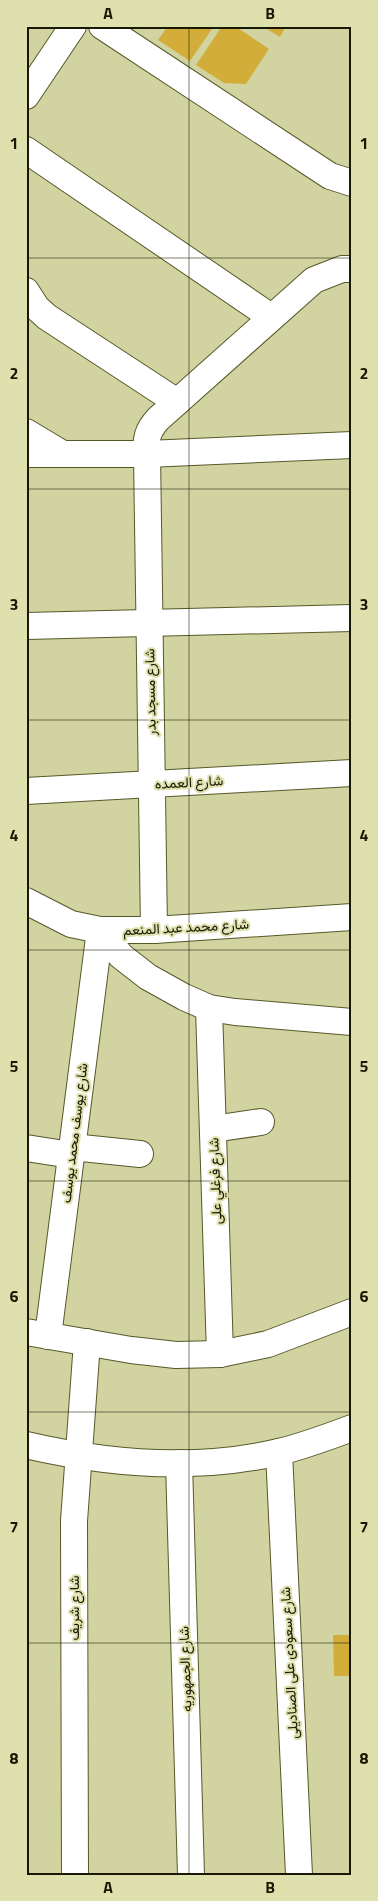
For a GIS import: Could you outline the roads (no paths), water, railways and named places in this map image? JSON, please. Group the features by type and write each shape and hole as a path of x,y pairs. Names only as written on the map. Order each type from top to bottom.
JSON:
{"street":[{"path":"26,96 74,26"},
{"path":"102,26 330,176 352,184"},
{"path":"26,150 271,317"},
{"name":"شارع مسجد بدر","path":"154,930 147,454 145,444 147,434 151,426 177,402 314,280 342,269 352,268"},
{"path":"26,291 37,308 47,317 177,402"},
{"path":"26,432 61,453"},
{"path":"26,454 147,454 352,445"},
{"path":"26,626 352,618"},
{"name":"شارع العمده","path":"26,791 352,773"},
{"name":"شارع محمد عبد المنعم","path":"26,901 71,924 100,930 154,930 352,917"},
{"path":"100,930 121,956 148,977 184,997 210,1008 235,1012 352,1022"},
{"name":"شارع يوسف محمد يوسف","path":"37,1334 72,1151 100,930"},
{"name":"شارع فرغلي على","path":"210,1008 220,1354"},
{"path":"213,1129 261,1122"},
{"path":"26,1148 140,1154"},
{"path":"37,1334 131,1350 176,1355 220,1354 268,1344 352,1312"},
{"name":"شارع شريف","path":"75,1875 74,1521 87,1342"},
{"path":"26,1445 78,1456 110,1460 179,1463 230,1460 279,1452 352,1428"},
{"name":"شارع سعودى على الصناديلى","path":"279,1452 299,1875"},
{"name":"شارع الجمهوريه","path":"179,1463 191,1875"}]}
